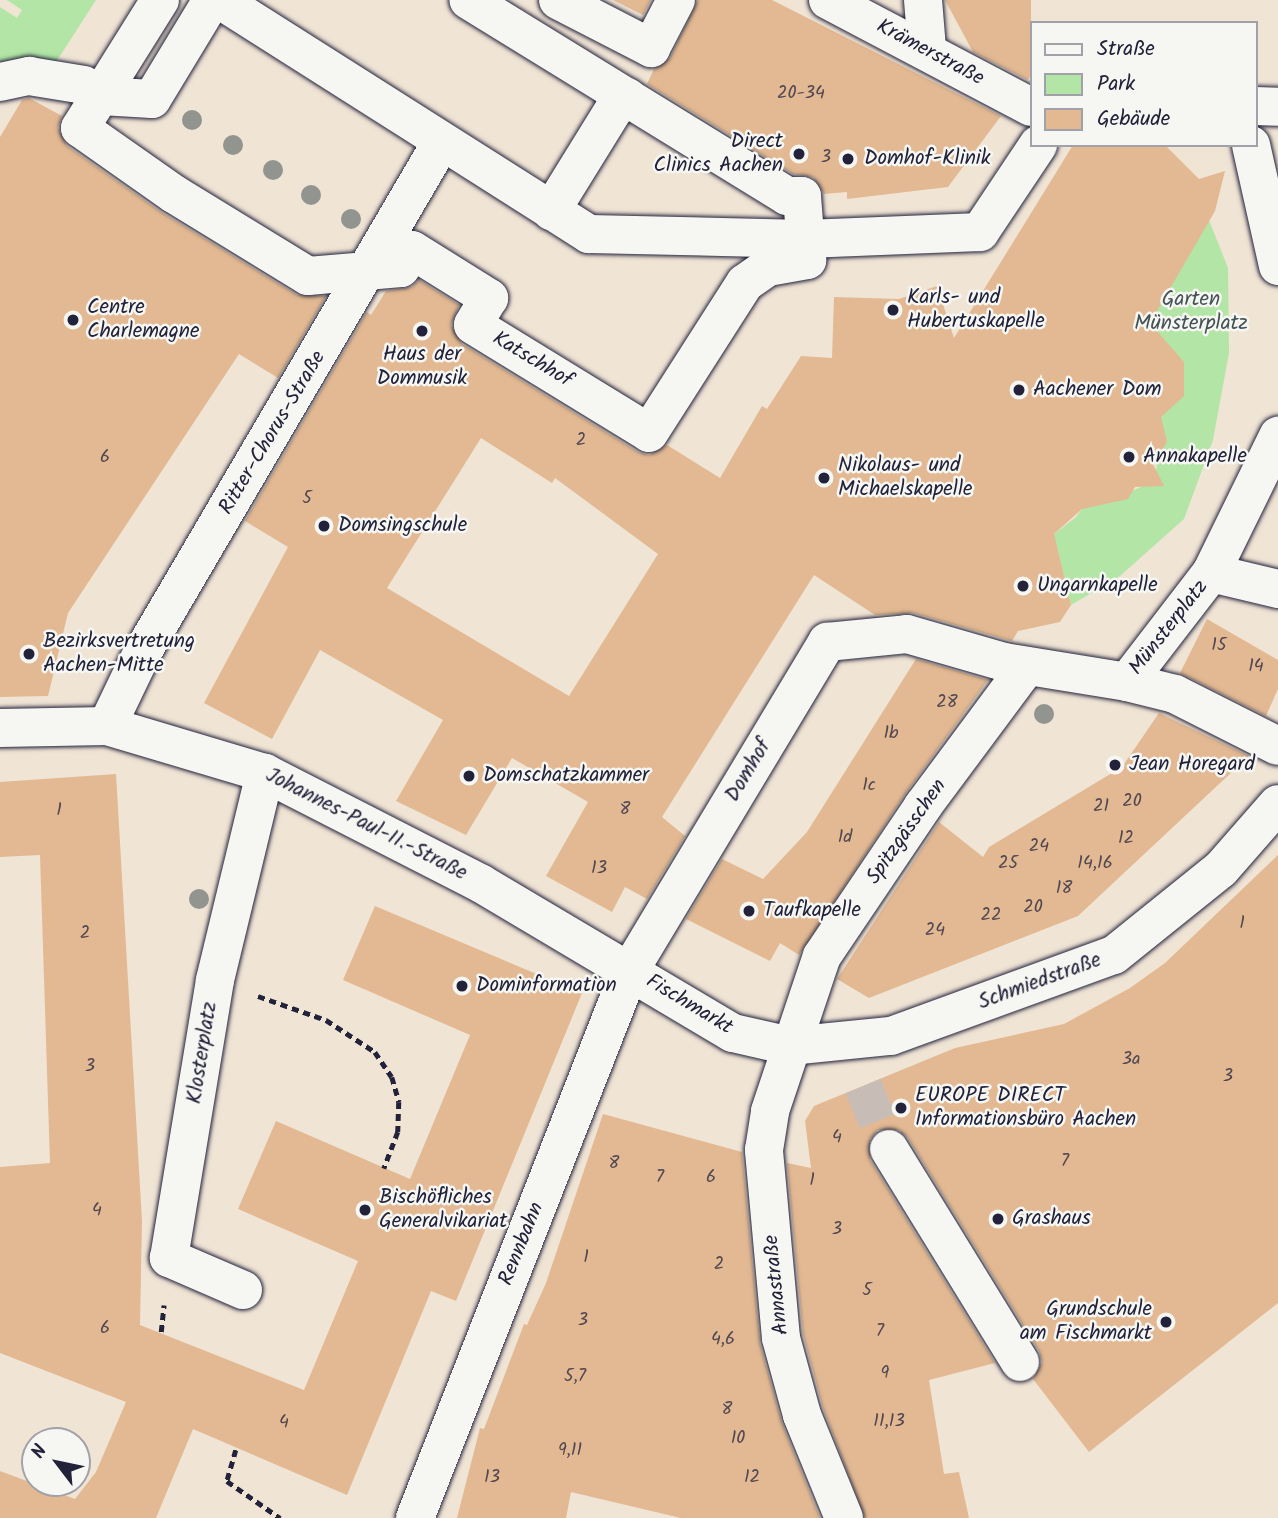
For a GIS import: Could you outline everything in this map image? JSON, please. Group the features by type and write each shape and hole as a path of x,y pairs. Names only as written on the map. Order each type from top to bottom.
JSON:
{"street":[{"name":"Katschhof","path":"160,0 92,91 80,128 174,194 308,276 401,268 412,250 489,298 473,325 649,433 732,298 755,273 783,262 807,260 806,239"},
{"path":"0,82 29,76 92,91 152,99 212,0"},
{"path":"220,0 589,234 806,239 980,232 1037,147"},
{"path":"469,0 619,99 787,197 802,196 806,239"},
{"path":"558,0 651,48"},
{"path":"551,211 651,48 676,0"},
{"name":"Krämerstraße","path":"828,0 927,49 1030,106"},
{"path":"923,0 927,49"},
{"path":"1257,106 1278,107"},
{"name":"Ritter-Chorus-Straße","path":"107,726 142,653 370,271 442,141"},
{"path":"1251,147 1278,266"},
{"name":"Münsterplatz","path":"1127,682 1211,573 1278,436"},
{"name":"Münsterplatz","path":"1211,573 1278,589"},
{"name":"Domhof","path":"630,970 827,642 902,627 1015,664"},
{"name":"Münsterplatz","path":"1015,664 1127,682 1175,694 1278,746"},
{"name":"Spitzgässchen","path":"790,1046 822,956 1015,664"},
{"name":"Johannes-Paul-II.-Straße","path":"0,729 107,726 265,773 480,883 630,970"},
{"name":"Klosterplatz","path":"243,1290 169,1258 215,980 265,773"},
{"name":"Schmiedstraße","path":"790,1046 891,1036 1114,955 1221,869 1278,804"},
{"name":"Fischmarkt","path":"630,970 733,1033 790,1046"},
{"name":"Rennbahn","path":"415,1518 630,970"},
{"name":"Annastraße","path":"790,1046 770,1111 764,1150 781,1338 802,1415 844,1518"},
{"path":"889,1149 1020,1362"}],"path":[{"path":"215,980 326,1020 375,1052 392,1077 399,1102 398,1132 384,1168"},
{"path":"236,1450 228,1481 280,1518"}],"green space":[{"path":"7,0 96,0 51,70 0,65 0,7 17,18 22,10"},
{"name":"Garten Münsterplatz","path":"1197,190 1228,268 1229,353 1213,440 1184,519 1120,576 1071,605 1057,549 1044,542 1076,517 1103,480 1130,492 1149,483 1157,486 1161,481 1155,475 1160,446 1167,442 1164,435 1157,436 1174,351 1146,323"}],"building":[{"path":"613,0 651,0 643,15"},
{"path":"698,0 772,0 1001,116 948,187 847,199 847,192 824,194 813,177 793,174 647,84 654,69 670,58"},
{"path":"945,0 1031,0 1028,80 973,52"},
{"path":"29,98 62,116 58,128 67,146 161,212 297,295 326,296 278,378 239,354 68,613 48,696 0,697 0,137 22,100"},
{"path":"1072,147 1167,147 1199,179 1225,171 1215,211 1150,323 1184,362 1184,396 1161,417 1167,442 1153,464 1164,486 1135,487 1128,499 1082,509 1054,534 1071,605 1060,622 1018,631 1012,641 913,613 875,615 814,575 662,817 685,836 647,899 625,887 612,912 546,876 588,802 512,758 466,835 396,801 443,720 320,650 272,739 204,703 288,547 245,521 367,312 371,315 386,291 412,287 419,280 459,305 451,325 462,344 638,452 649,455 667,445 720,478 762,406 767,409 801,356 832,358 834,297 899,299 937,286 954,338","holes":["481,438 552,483 555,478 658,554 569,696 387,588"]},
{"path":"1207,619 1278,660 1278,689 1266,716 1180,673"},
{"path":"916,659 988,680 905,794 799,955 780,943 770,961 686,919 722,859 763,879 807,832"},
{"path":"1159,713 1249,756 1078,916 869,998 837,979 939,822 983,857 989,847 1122,767"},
{"path":"116,774 142,1221 140,1325 304,1390 358,1261 238,1209 276,1121 410,1179 470,1035 343,980 375,906 582,993 456,1301 431,1291 347,1495 193,1429 156,1518 0,1518 0,1471 21,1479 21,1497 91,1497 91,1478 126,1402 0,1353 0,1167 50,1163 40,855 0,857 0,782"},
{"path":"1278,855 1278,1303 1089,1452 1033,1379 1042,1362 1039,1351 908,1138 899,1130 878,1130 870,1139 870,1160 995,1363 929,1380 944,1474 959,1472 969,1518 865,1518 823,1408 803,1334 787,1163 811,1168 805,1121 814,1106 955,1048 1064,1024 1130,988 1165,963"},
{"path":"603,1114 742,1152 760,1344 782,1423 820,1518 681,1518 571,1492 566,1518 457,1518 480,1428 484,1429 524,1324 527,1325 546,1283"}],"tunnel":[{"path":"863,1086 889,1149"}],"place":[{"name":"Direct Clinics Aachen","path":"799,154"},
{"name":"Domhof-Klinik","path":"848,159"},
{"name":"Karls- und Hubertuskapelle","path":"893,310"},
{"name":"Centre Charlemagne","path":"73,320"},
{"name":"Haus der Dommusik","path":"422,331"},
{"name":"Aachener Dom","path":"1019,390"},
{"name":"Annakapelle","path":"1129,457"},
{"name":"Nikolaus- und Michaelskapelle","path":"824,478"},
{"name":"Domsingschule","path":"324,526"},
{"name":"Ungarnkapelle","path":"1023,586"},
{"name":"Bezirksvertretung Aachen-Mitte","path":"29,654"},
{"name":"Jean Horegard","path":"1115,765"},
{"name":"Domschatzkammer","path":"469,776"},
{"name":"Taufkapelle","path":"749,911"},
{"name":"Dominformation","path":"462,986"},
{"name":"EUROPE DIRECT Informationsbüro Aachen","path":"901,1108"},
{"name":"Bischöfliches Generalvikariat","path":"365,1210"},
{"name":"Grashaus","path":"998,1219"},
{"name":"Grundschule am Fischmarkt","path":"1166,1322"}]}
